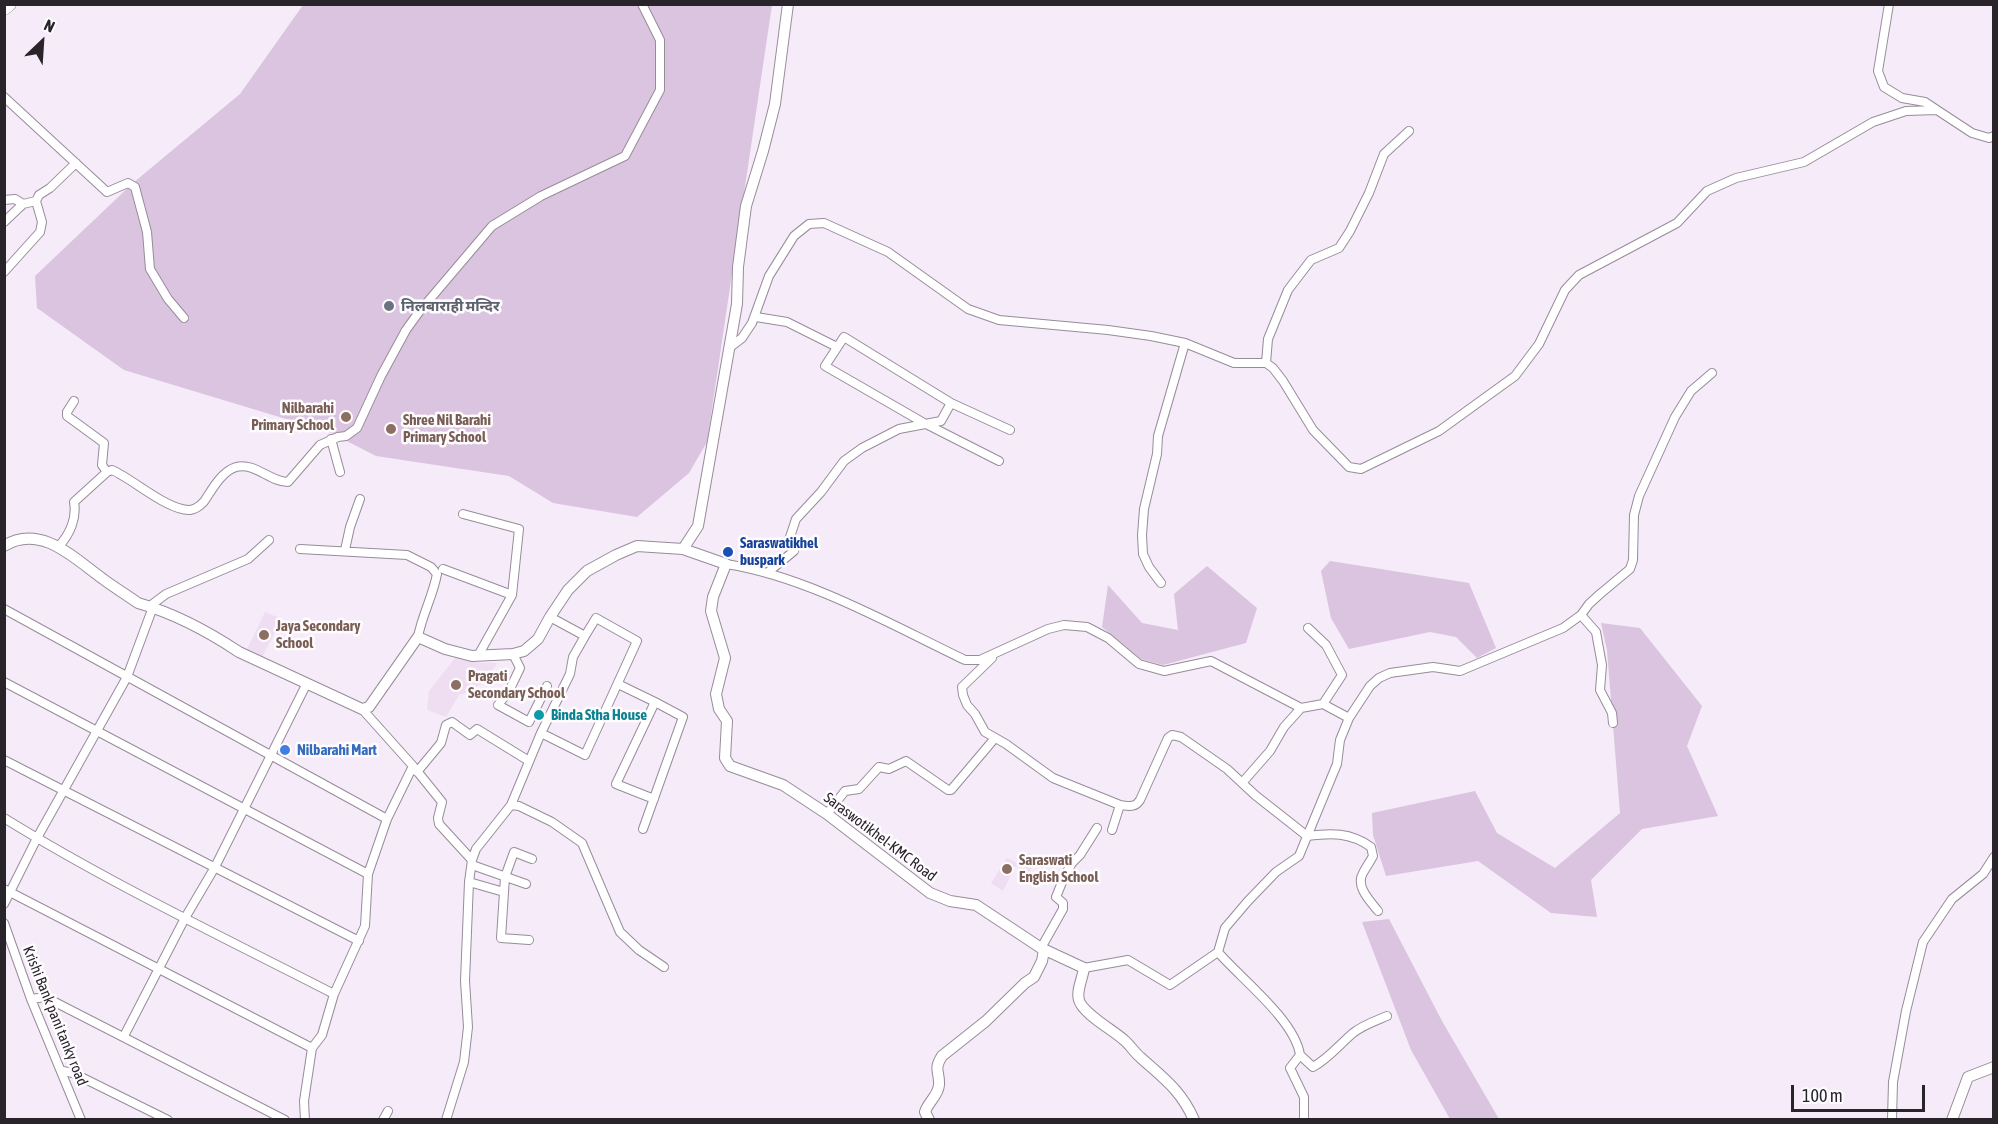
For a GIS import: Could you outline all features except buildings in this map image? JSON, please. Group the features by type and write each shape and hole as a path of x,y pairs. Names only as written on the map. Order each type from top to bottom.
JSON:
{"main road":[{"path":"4,8 9,4"}],"street":[{"path":"59,546 72,526 76,513 74,502 107,472 120,474 160,499 188,510 195,509 205,501 223,476 236,467 251,467 282,482 288,482 320,445 331,439 346,436 357,428 406,330 492,226 541,196 625,156 660,90 660,40 642,4"},
{"path":"683,549 698,526 737,304 738,267 746,206 775,105 788,4"},
{"path":"1889,4 1878,71 1884,87 1902,98 1925,102 1972,133 1989,138 1994,136"},
{"path":"4,97 107,192 128,183 135,187 147,232 150,269 168,299 184,318"},
{"path":"729,348 742,338 756,316 769,276 794,236 809,224 824,223 888,252 968,309 999,320 1108,330 1185,343 1234,363 1266,363 1283,381 1313,430 1349,467 1361,469 1439,431 1515,376 1539,344 1565,290 1579,275 1677,223 1707,191 1736,178 1803,162 1873,122 1906,111 1937,110"},
{"path":"1266,363 1268,339 1288,290 1311,260 1340,248 1369,193 1384,154 1409,131"},
{"path":"4,272 40,232 42,222 36,201 39,195 76,164"},
{"path":"4,200 15,199 24,204"},
{"path":"4,222 24,204 36,201"},
{"path":"756,316 787,322 837,347"},
{"path":"999,461 924,423 825,366 844,338 951,403 1010,430"},
{"path":"1161,583 1143,554 1142,526 1157,454 1158,436 1185,343"},
{"path":"1194,1119 1187,1104 1172,1086 1127,1042 1079,1002 1078,992 1084,968 1128,960 1170,985 1218,952 1225,928 1276,872 1299,856 1337,764 1340,740 1349,718 1370,686 1389,673 1433,667 1460,671 1563,628 1581,615 1589,604 1630,569 1633,560 1634,515 1639,496 1675,417 1691,392 1712,373"},
{"path":"74,401 67,412 68,416 104,443 102,465 107,472"},
{"path":"767,573 794,551 788,543 796,519 821,492 844,461 862,448 899,429 941,421 951,403"},
{"path":"331,439 340,471"},
{"path":"345,550 360,499"},
{"path":"463,514 519,529 512,595 479,654"},
{"path":"4,546 18,538 40,540 59,546 138,603 151,606 220,639 239,652 362,709 442,802 438,818 439,824 472,862 526,884"},
{"path":"4,904 8,891 127,676 151,606 166,594 248,559 269,540"},
{"path":"418,637 445,649 472,656 513,654 524,651 538,639 549,617 568,590 587,572 616,555 638,546 683,549 726,564 756,569 848,603 964,660 980,660 1048,629 1064,625 1087,627 1108,638 1139,664 1164,671 1211,661 1301,708"},
{"path":"300,549 407,555 431,567 437,574 418,637 369,707 362,709"},
{"name":"Saraswotikhel-KMC Road","path":"726,564 713,597 711,611 725,658 716,694 719,709 727,722 725,758 730,766 783,784 827,814 930,893 950,902 976,905 1042,949 1084,968"},
{"path":"443,568 512,595"},
{"path":"4,609 387,819"},
{"path":"1581,615 1596,632 1602,665 1600,690 1612,713 1613,723"},
{"path":"549,617 585,636"},
{"path":"446,1119 464,1062 468,1027 465,981 469,882 476,849 511,805 542,731 570,674 573,657 596,618 637,641 585,755 542,731 529,722 496,704 509,690 520,668 513,654"},
{"path":"1308,628 1326,645 1342,675 1323,704"},
{"path":"992,655 992,659 962,687 967,705 975,714 982,730 1053,778 1120,805 1132,807 1137,805 1168,738 1172,735 1181,737 1227,769 1307,836 1335,833 1351,836 1371,847 1373,856 1361,875 1361,884 1365,895 1378,911"},
{"path":"4,682 368,874"},
{"path":"124,1036 185,918 215,867 307,684"},
{"path":"618,684 683,717 643,829"},
{"path":"529,722 547,686"},
{"path":"654,799 616,784 655,702"},
{"path":"1242,783 1270,751 1284,727 1301,708 1323,704 1349,718"},
{"path":"305,1119 304,1101 312,1048 322,1035 334,994 365,926 368,874 387,819 415,769 441,743 446,725 452,722 470,735 477,729 529,761"},
{"path":"827,814 845,791 859,789 879,766 890,769 906,761 951,790 995,738"},
{"path":"4,760 359,940"},
{"path":"511,805 519,806 552,822 582,843 620,933 639,950 664,967"},
{"path":"1112,830 1120,805"},
{"path":"4,818 185,918 334,994"},
{"path":"929,1119 925,1112 938,1092 940,1083 936,1071 937,1063 942,1056 986,1021 1034,977 1042,961 1042,949 1063,909 1063,903 1056,897 1065,875 1097,828"},
{"path":"529,940 501,938 505,877 514,852 532,859"},
{"path":"1892,1119 1896,1061 1923,942 1952,899 1983,874 1994,857"},
{"path":"469,882 504,892"},
{"path":"8,891 312,1048"},
{"name":"Krishi Bank pani tanky road","path":"4,923 31,999 63,1071 81,1119"},
{"path":"1218,952 1234,971 1249,982 1280,1018 1293,1038 1300,1055 1313,1067 1327,1059 1352,1034 1367,1024 1387,1016"},
{"path":"31,999 45,997 285,1119"},
{"path":"1300,1055 1290,1068 1304,1097 1304,1119"},
{"path":"1953,1119 1968,1077 1994,1067"},
{"path":"63,1071 73,1073 168,1119"},
{"path":"383,1119 388,1111"}],"shaded area":[{"path":"303,5 772,5 707,442 689,473 637,517 553,503 509,476 376,456 329,432 124,370 37,308 35,276 133,183 240,94"},
{"path":"1330,561 1469,583 1496,648 1477,658 1456,637 1430,632 1349,649 1331,618 1321,571"},
{"path":"1207,566 1257,608 1246,643 1163,665 1141,659 1102,627 1108,585 1142,623 1178,630 1174,594"},
{"name":"Jaya Secondary School","path":"265,612 282,619 261,659 246,651"},
{"path":"1601,623 1640,628 1702,706 1687,746 1718,816 1642,829 1591,880 1597,917 1551,913 1478,861 1386,876 1373,835 1372,813 1475,791 1497,833 1555,868 1620,813 1607,650"},
{"name":"Pragati Secondary School","path":"455,658 480,663 497,663 487,679 469,692 459,695 446,717 427,710 429,691"},
{"name":"Saraswati English School","path":"1028,853 1037,857 1029,873 1015,866 1003,891 991,883 1007,858 1021,865"},
{"path":"1389,919 1442,1021 1499,1119 1450,1119 1411,1050 1362,922"}],"place":[{"name":"निलबाराही मन्दिर","path":"389,306"},
{"name":"Nilbarahi Primary School","path":"346,417"},
{"name":"Shree Nil Barahi Primary School","path":"391,429"},
{"name":"Saraswatikhel buspark","path":"728,552"},
{"name":"Jaya Secondary School","path":"264,635"},
{"name":"Pragati Secondary School","path":"456,685"},
{"name":"Binda Stha House","path":"539,715"},
{"name":"Nilbarahi Mart","path":"285,750"},
{"name":"Saraswati English School","path":"1007,869"}]}
